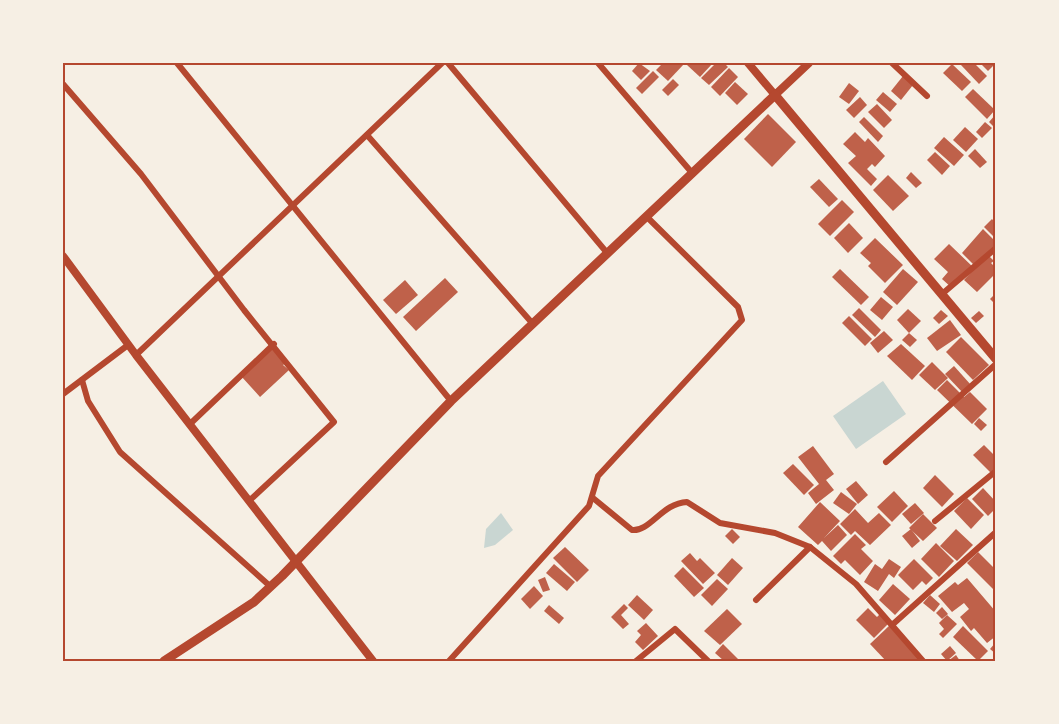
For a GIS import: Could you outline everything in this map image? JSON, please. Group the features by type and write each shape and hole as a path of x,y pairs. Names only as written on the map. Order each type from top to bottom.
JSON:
{"main road":[{"path":"164,661 254,602 271,587 451,401 775,95 996,359"}],"street":[{"path":"177,63 451,401"},
{"path":"136,356 442,63"},
{"path":"448,63 608,254"},
{"path":"598,63 693,174"},
{"path":"748,63 775,95 808,63"},
{"path":"892,63 927,96"},
{"path":"63,84 141,174 334,422 249,501"},
{"path":"367,135 533,324"},
{"path":"449,661 589,506 598,476 742,320 738,307 647,218"},
{"path":"942,294 996,248"},
{"path":"63,256 136,356 373,661"},
{"path":"63,272 71,266"},
{"path":"190,424 274,344"},
{"path":"63,394 128,345"},
{"path":"886,462 996,364"},
{"path":"82,380 88,401 120,452 271,587"},
{"path":"935,521 996,471"},
{"path":"593,498 632,530 640,530 670,505 687,502 720,524 775,533 810,547 856,584 923,661"},
{"path":"892,625 996,531"},
{"path":"756,600 810,547"},
{"path":"636,661 675,628 708,661"}],"shaded area":[{"path":"883,381 906,414 856,449 833,416"},
{"path":"501,513 513,530 495,545 484,548 486,529"}],"building":[{"path":"639,63 650,71 641,80 632,71"},
{"path":"663,63 684,64 668,81 656,70"},
{"path":"689,63 713,63 700,77 687,65"},
{"path":"716,63 724,63 728,67 709,85 701,78"},
{"path":"962,63 974,63 987,76 979,84 961,65"},
{"path":"980,63 996,63 988,71"},
{"path":"952,64 971,82 962,91 943,73"},
{"path":"729,68 738,77 720,96 711,87"},
{"path":"653,71 659,77 642,94 636,88"},
{"path":"903,76 913,85 901,100 891,91"},
{"path":"673,79 679,85 668,96 662,90"},
{"path":"735,82 748,94 737,105 725,93"},
{"path":"849,83 859,91 849,104 839,97"},
{"path":"973,89 995,110 987,119 965,97"},
{"path":"883,92 897,104 890,112 876,100"},
{"path":"860,97 867,105 854,118 846,110"},
{"path":"877,104 892,120 884,128 868,112"},
{"path":"768,114 796,142 772,167 744,139"},
{"path":"996,114 996,129 989,122"},
{"path":"864,117 883,136 878,142 859,122"},
{"path":"985,122 992,128 982,138 976,132"},
{"path":"965,127 978,139 966,152 953,140"},
{"path":"855,132 865,142 868,138 885,156 875,167 872,164 867,169 877,179 871,186 848,163 856,156 843,144"},
{"path":"944,137 964,155 954,166 934,148"},
{"path":"975,149 987,162 980,168 968,156"},
{"path":"935,152 950,166 942,175 927,160"},
{"path":"911,172 922,183 916,188 906,178"},
{"path":"888,175 909,196 893,211 873,190"},
{"path":"819,179 838,199 829,207 810,187"},
{"path":"842,200 854,212 830,236 818,224"},
{"path":"992,219 996,224 996,239 984,227"},
{"path":"849,223 863,238 848,253 834,238"},
{"path":"983,229 996,242 996,247 988,255 994,261 991,263 996,268 996,273 977,292 964,280 976,267 962,253"},
{"path":"875,238 903,265 885,283 868,266 871,263 860,253"},
{"path":"949,244 974,268 952,288 942,279 948,272 934,259"},
{"path":"840,269 869,297 861,305 832,277"},
{"path":"903,269 918,282 897,305 883,292"},
{"path":"445,278 458,292 416,331 403,317"},
{"path":"405,280 418,295 396,314 383,300"},
{"path":"996,293 996,305 990,299"},
{"path":"881,297 893,307 882,320 870,310"},
{"path":"859,308 881,330 875,337 852,315"},
{"path":"908,309 921,321 909,333 897,320"},
{"path":"941,310 948,316 939,324 933,318"},
{"path":"979,311 984,316 976,323 971,318"},
{"path":"849,316 872,339 865,346 842,323"},
{"path":"950,320 961,335 937,351 927,338"},
{"path":"884,331 893,340 878,353 870,343"},
{"path":"909,333 917,340 910,347 902,340"},
{"path":"961,337 989,365 973,380 946,352"},
{"path":"901,344 925,366 912,380 887,356"},
{"path":"272,348 286,363 283,365 289,370 260,397 241,376"},
{"path":"932,362 948,378 935,390 919,375"},
{"path":"954,366 971,385 963,393 945,374"},
{"path":"947,380 964,397 970,392 987,409 972,424 937,390"},
{"path":"979,418 987,425 981,431 974,424"},
{"path":"984,445 996,457 996,470 992,474 973,455"},
{"path":"813,446 834,474 826,480 834,490 816,504 808,493 819,484 798,457"},
{"path":"793,464 814,485 804,495 783,473"},
{"path":"935,475 954,494 942,507 923,488"},
{"path":"856,481 868,495 858,504 846,489"},
{"path":"983,488 996,502 996,508 988,516 972,499"},
{"path":"894,491 908,506 892,522 877,507"},
{"path":"841,492 857,504 849,514 833,503"},
{"path":"967,498 984,515 971,529 954,511"},
{"path":"820,502 840,521 824,538 838,525 847,535 831,551 822,541 818,545 798,527"},
{"path":"915,503 924,513 911,524 902,514"},
{"path":"855,509 868,523 879,513 891,525 870,545 855,531 851,535 840,524"},
{"path":"923,514 937,528 923,541 909,528"},
{"path":"732,529 740,537 733,544 725,536"},
{"path":"911,529 920,541 912,548 902,536"},
{"path":"956,529 973,545 957,561 940,546"},
{"path":"855,534 866,545 861,549 873,561 860,575 845,560 841,564 833,556"},
{"path":"936,543 954,561 939,577 921,559"},
{"path":"565,547 589,570 577,582 553,558"},
{"path":"978,552 996,570 996,586 993,589 967,563"},
{"path":"690,553 697,561 700,558 715,573 703,584 681,561"},
{"path":"732,558 743,568 728,585 717,575"},
{"path":"889,559 901,567 894,578 889,574 878,591 864,582 875,564 882,569"},
{"path":"914,559 933,578 926,585 922,581 913,590 898,575"},
{"path":"554,564 575,582 567,591 546,573"},
{"path":"683,567 704,588 694,597 674,576"},
{"path":"545,577 550,590 543,592 538,580"},
{"path":"967,578 996,612 996,636 987,643 974,628 971,631 960,617 969,609 964,603 952,612 938,596 955,582 958,585"},
{"path":"717,579 728,589 712,606 701,595"},
{"path":"893,584 910,599 895,615 879,600"},
{"path":"534,586 543,596 530,609 521,599"},
{"path":"637,595 653,610 644,620 628,605"},
{"path":"930,595 940,604 934,612 923,603"},
{"path":"624,604 628,608 621,615 629,624 623,629 611,617"},
{"path":"549,605 564,618 559,624 544,611"},
{"path":"942,607 948,614 942,619 936,613"},
{"path":"868,608 877,617 881,613 890,622 874,638 856,620"},
{"path":"727,609 742,624 720,645 704,631"},
{"path":"947,615 957,624 943,638 939,634 944,629 939,623"},
{"path":"646,623 658,636 643,650 635,642 641,635 637,631"},
{"path":"890,625 923,661 886,661 870,644"},
{"path":"963,626 988,651 978,661 953,637"},
{"path":"996,642 996,654 990,649"},
{"path":"723,644 738,661 724,661 715,653"},
{"path":"950,646 956,653 947,661 941,654"},
{"path":"956,655 960,661 948,661"}]}
